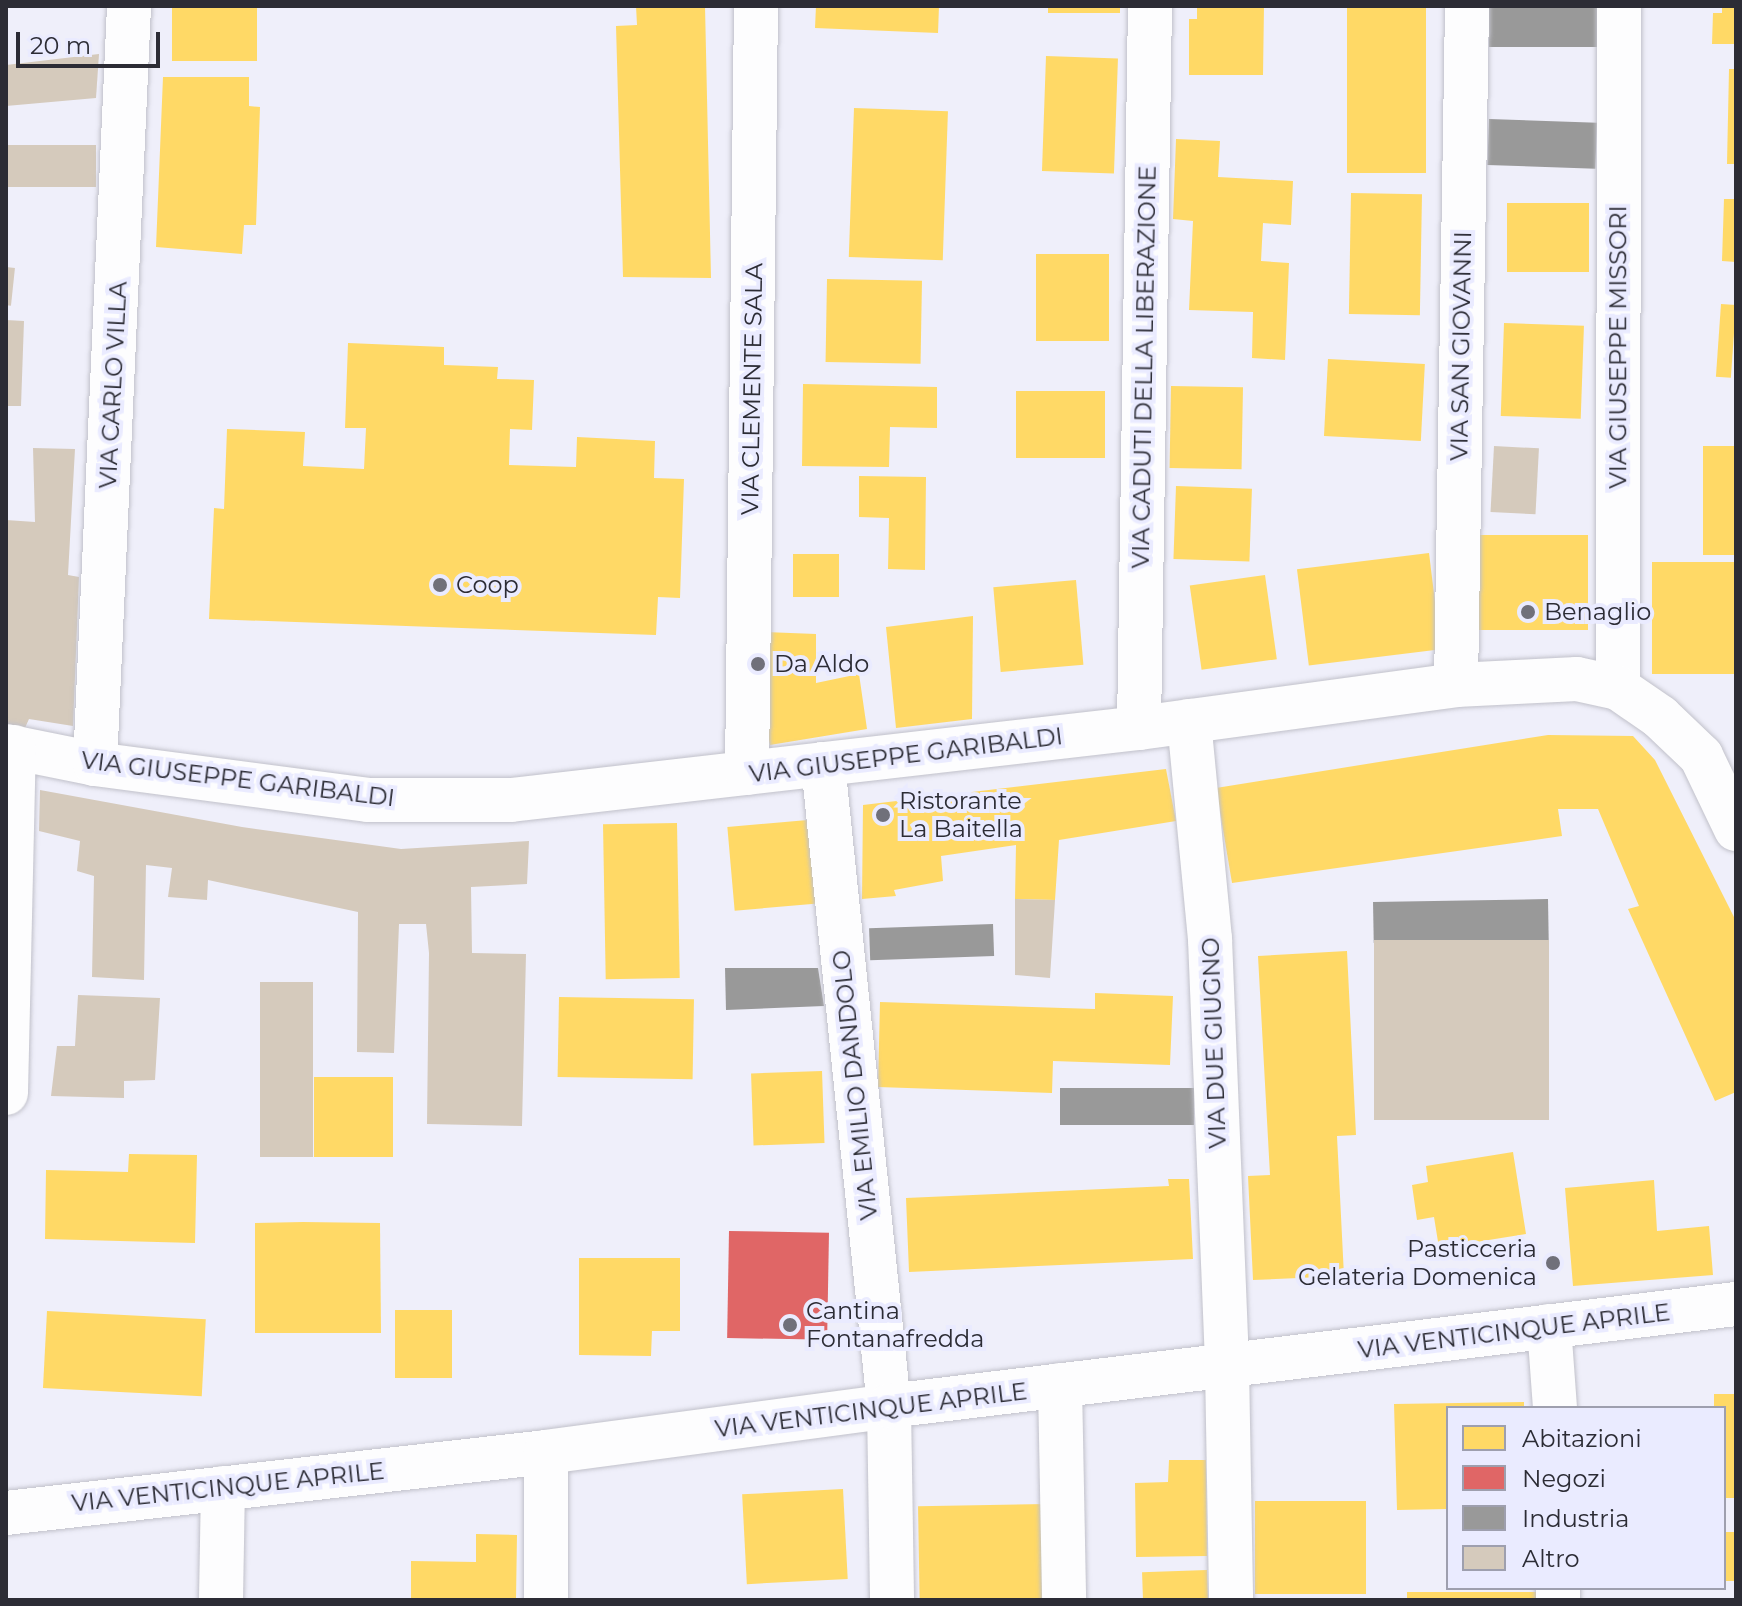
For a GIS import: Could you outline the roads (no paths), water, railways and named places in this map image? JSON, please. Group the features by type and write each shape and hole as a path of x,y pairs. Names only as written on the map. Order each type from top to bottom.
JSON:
{"street":[{"name":"VIA CARLO VILLA","path":"95,764 129,6"},
{"name":"VIA CLEMENTE SALA","path":"747,773 756,6"},
{"name":"VIA CADUTI DELLA LIBERAZIONE","path":"1139,728 1150,6"},
{"name":"VIA SAN GIOVANNI","path":"1456,685 1467,6"},
{"name":"VIA GIUSEPPE MISSORI","path":"1618,688 1619,6"},
{"name":"VIA GIUSEPPE GARIBALDI","path":"10,746 95,764 368,800 511,800 1139,728 1456,685 1577,679 1618,688 1660,717 1701,756 1736,829"},
{"name":"VIA DUE GIUGNO","path":"1189,721 1210,939 1227,1366 1231,1600"},
{"path":"6,1093 10,746"},
{"name":"VIA EMILIO DANDOLO","path":"823,764 889,1406 892,1600"},
{"name":"VIA VENTICINQUE APRILE","path":"6,1513 546,1452 889,1406 1736,1304"},
{"path":"1549,1326 1555,1406"},
{"path":"1060,1385 1064,1600"},
{"path":"546,1452 546,1600"},
{"path":"221,1600 223,1488"}],"place":[{"name":"Coop","path":"440,585"},
{"name":"Benaglio","path":"1528,612"},
{"name":"Da Aldo","path":"758,664"},
{"name":"Ristorante La Baitella","path":"883,815"},
{"name":"Pasticceria Gelateria Domenica","path":"1553,1263"},
{"name":"Cantina Fontanafredda","path":"790,1325"}]}
